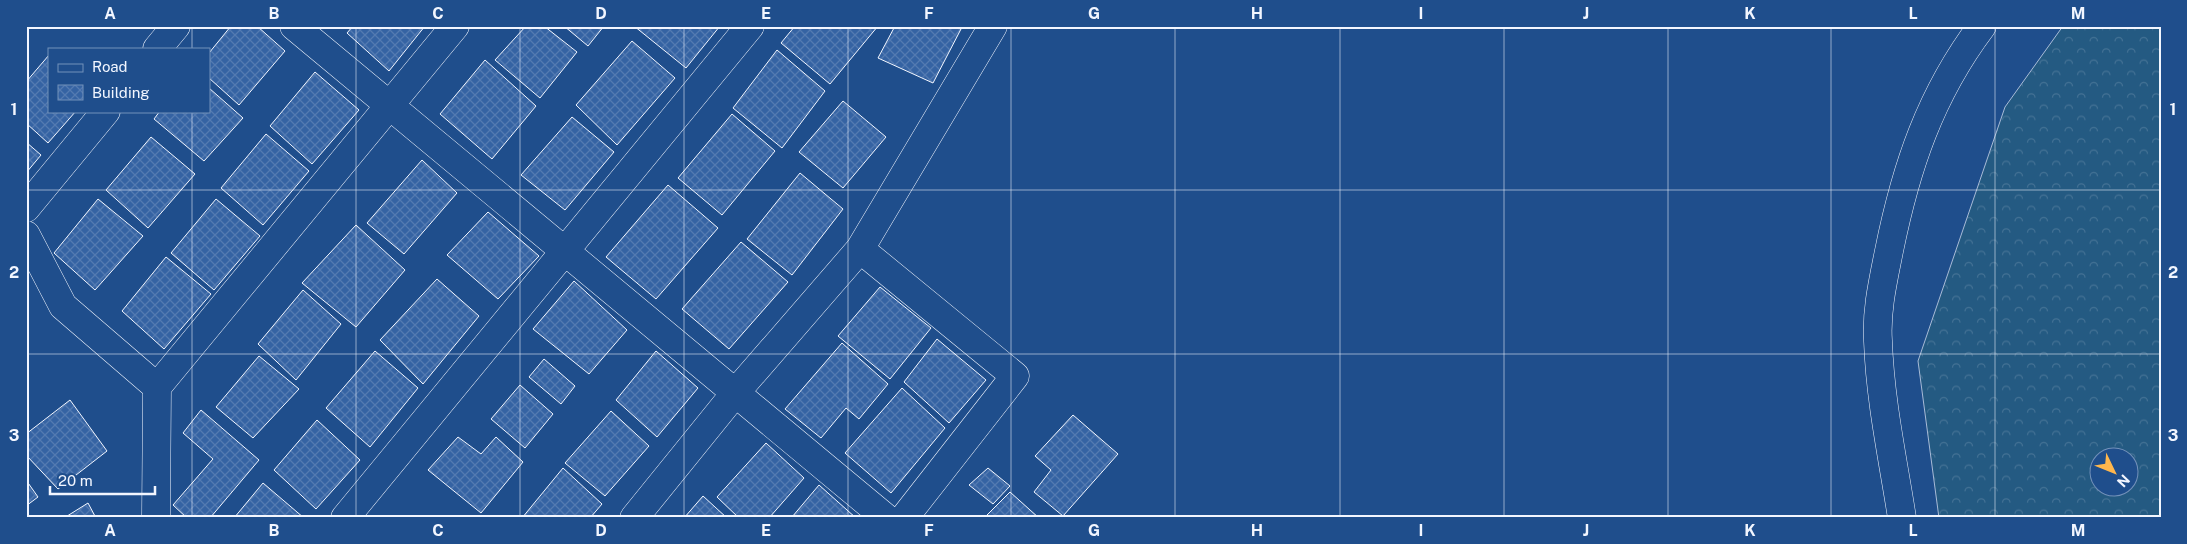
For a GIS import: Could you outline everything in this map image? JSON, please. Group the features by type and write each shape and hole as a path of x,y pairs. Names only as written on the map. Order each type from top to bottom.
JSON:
{"street":[{"path":"158,48 176,26"},
{"path":"294,26 886,518"},
{"path":"156,518 158,387 455,26"},
{"path":"345,518 750,26"},
{"path":"634,518 736,392 860,249 993,26"},
{"path":"1902,518 1881,380 1877,340 1881,288 1896,218 1913,157 1937,97 1982,26"},
{"path":"26,208 105,112"},
{"path":"26,235 63,306 158,387"},
{"path":"860,249 1015,376 904,518"}],"green space":[{"path":"2063,26 2161,26 2161,518 1939,518 1918,361 2005,107"}],"building":[{"path":"231,26 257,26 285,51 239,105 210,79 210,52"},
{"path":"353,26 425,26 389,71 347,33"},
{"path":"526,26 544,26 577,52 540,98 495,60"},
{"path":"564,26 604,26 588,46"},
{"path":"634,26 720,26 686,68"},
{"path":"795,26 878,26 830,84 781,43"},
{"path":"895,26 955,26 961,29 933,83 878,58"},
{"path":"632,41 675,78 617,145 576,105"},
{"path":"777,50 825,91 782,148 733,108"},
{"path":"48,56 48,112 75,112 48,143 26,123 26,82"},
{"path":"485,60 536,106 492,159 440,114"},
{"path":"315,72 359,110 312,164 270,126"},
{"path":"210,89 243,118 204,161 154,119 159,112 210,112"},
{"path":"843,101 886,137 843,188 799,152"},
{"path":"732,114 775,151 722,215 678,178"},
{"path":"572,117 614,152 565,210 521,175"},
{"path":"266,134 309,171 263,225 221,188"},
{"path":"151,137 195,174 148,228 106,190"},
{"path":"26,142 41,155 26,173"},
{"path":"422,160 457,193 404,254 367,223"},
{"path":"800,173 843,209 792,275 747,239"},
{"path":"668,185 718,228 656,299 606,257"},
{"path":"98,199 143,236 95,290 54,253"},
{"path":"216,199 260,236 214,290 171,253"},
{"path":"488,212 539,256 498,299 447,255"},
{"path":"356,225 405,270 356,327 302,283"},
{"path":"741,242 788,282 729,349 682,309"},
{"path":"166,257 211,294 164,349 122,311"},
{"path":"437,279 479,316 423,384 380,340"},
{"path":"574,281 627,330 589,374 533,329"},
{"path":"880,287 931,328 890,379 838,336"},
{"path":"303,290 341,324 296,380 258,344"},
{"path":"937,339 986,380 949,423 904,382"},
{"path":"842,343 888,384 859,419 846,408 821,438 785,409"},
{"path":"375,351 418,388 370,447 326,408"},
{"path":"656,351 698,388 657,437 616,400"},
{"path":"259,356 299,389 253,438 216,407"},
{"path":"544,359 575,386 561,404 529,377"},
{"path":"520,385 553,414 525,448 491,419"},
{"path":"902,388 945,428 891,493 845,453"},
{"path":"70,400 107,451 58,489 26,455 26,434"},
{"path":"201,410 259,460 210,518 187,518 173,505 213,459 183,433"},
{"path":"611,411 649,446 605,496 565,463"},
{"path":"1073,415 1118,454 1063,516 1034,492 1051,470 1035,456"},
{"path":"317,420 360,460 316,509 274,470"},
{"path":"458,437 481,454 496,437 523,462 481,513 428,470"},
{"path":"766,443 804,478 769,518 739,518 717,497"},
{"path":"563,468 602,504 590,518 522,518"},
{"path":"988,468 1010,486 993,504 969,485"},
{"path":"26,480 38,497 26,506"},
{"path":"263,483 304,518 234,518"},
{"path":"819,485 856,518 793,518"},
{"path":"1010,492 1039,518 984,518"},
{"path":"703,496 727,518 684,518"},
{"path":"88,503 96,518 64,518"}]}
